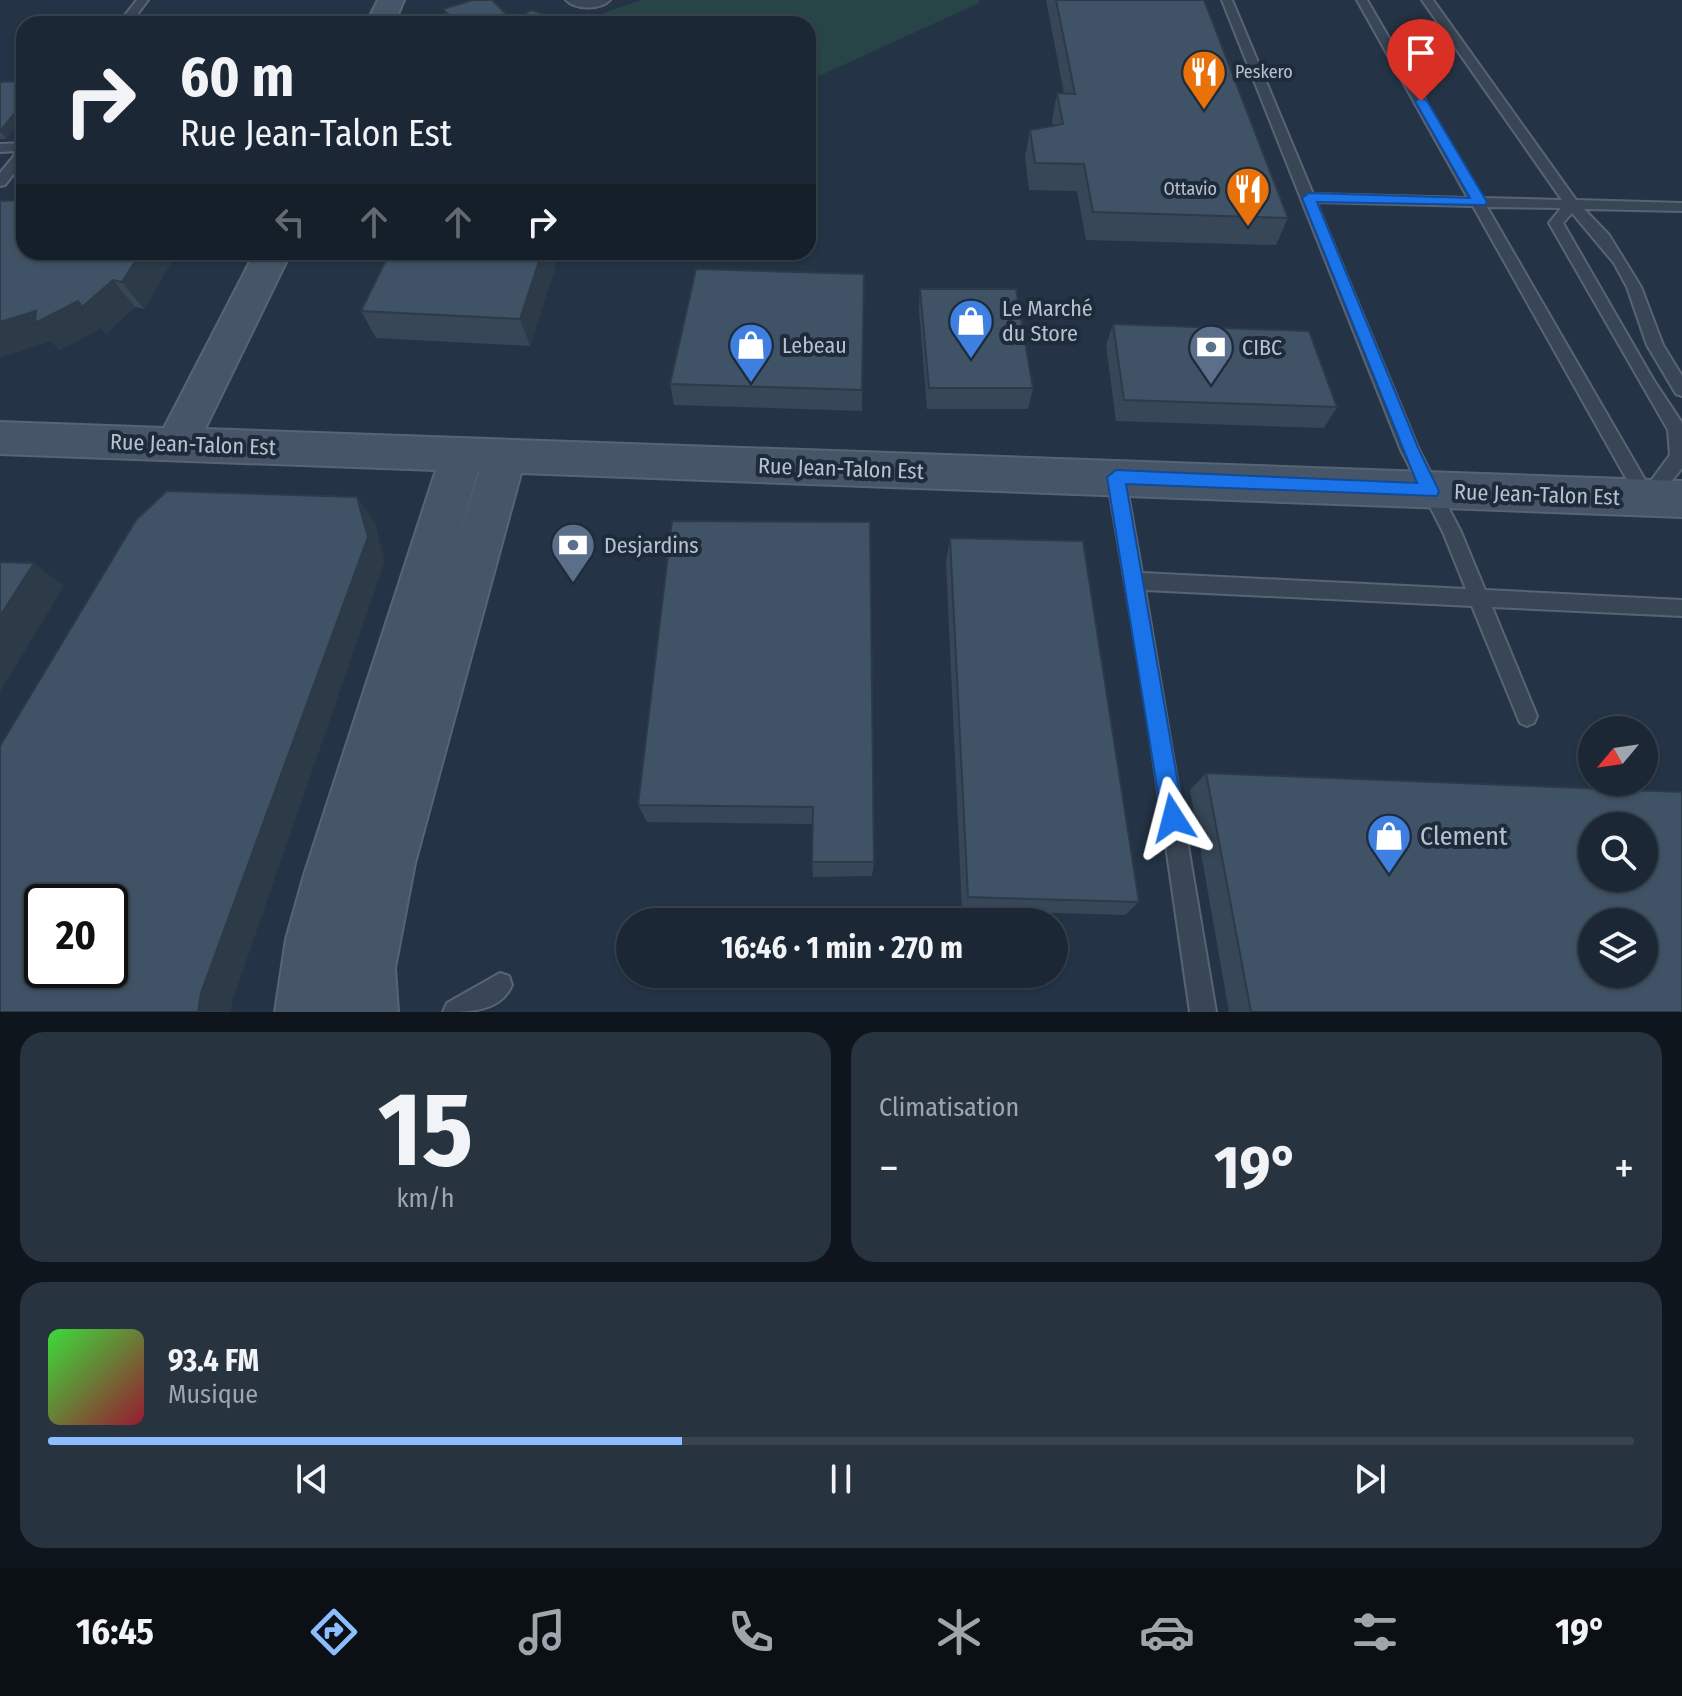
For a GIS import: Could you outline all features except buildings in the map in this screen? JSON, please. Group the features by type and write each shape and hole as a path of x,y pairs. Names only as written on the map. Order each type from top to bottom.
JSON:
{"main road":[{"path":"177,443 269,260"},
{"name":"Rue Jean-Talon Est","path":"0,438 1664,499"},
{"path":"306,1012 315,939 332,875 484,455"},
{"path":"367,1012 365,968 381,890 484,455"}],"street":[{"path":"576,0 600,0"}],"lane":[{"path":"130,16 143,0"},
{"path":"1227,0 1393,408 1480,600 1527,716"},
{"path":"1362,0 1480,202 1664,499"},
{"path":"1427,0 1572,204 1604,238 1621,262 1634,287 1655,345 1682,390"},
{"path":"0,182 16,160"},
{"path":"1309,198 1682,207"},
{"path":"1572,204 1556,223 1677,433 1680,449 1664,499"},
{"path":"1116,477 1203,1012"},
{"path":"1133,581 1682,608"},
{"path":"456,1012 500,985"}],"green space":[{"path":"641,0 979,0 979,3 816,77 816,16 600,16"}],"place":[{"name":"Peskero","path":"1204,111"},
{"name":"Ottavio","path":"1248,228"},
{"name":"Le Marché du Store","path":"971,360"},
{"name":"Lebeau","path":"751,384"},
{"name":"CIBC","path":"1211,386"},
{"name":"Desjardins","path":"573,584"},
{"name":"Clement","path":"1389,875"}],"route":[{"path":"1173,818 1116,477 1430,491 1364,339 1309,198 1480,202 1421,101"}]}
